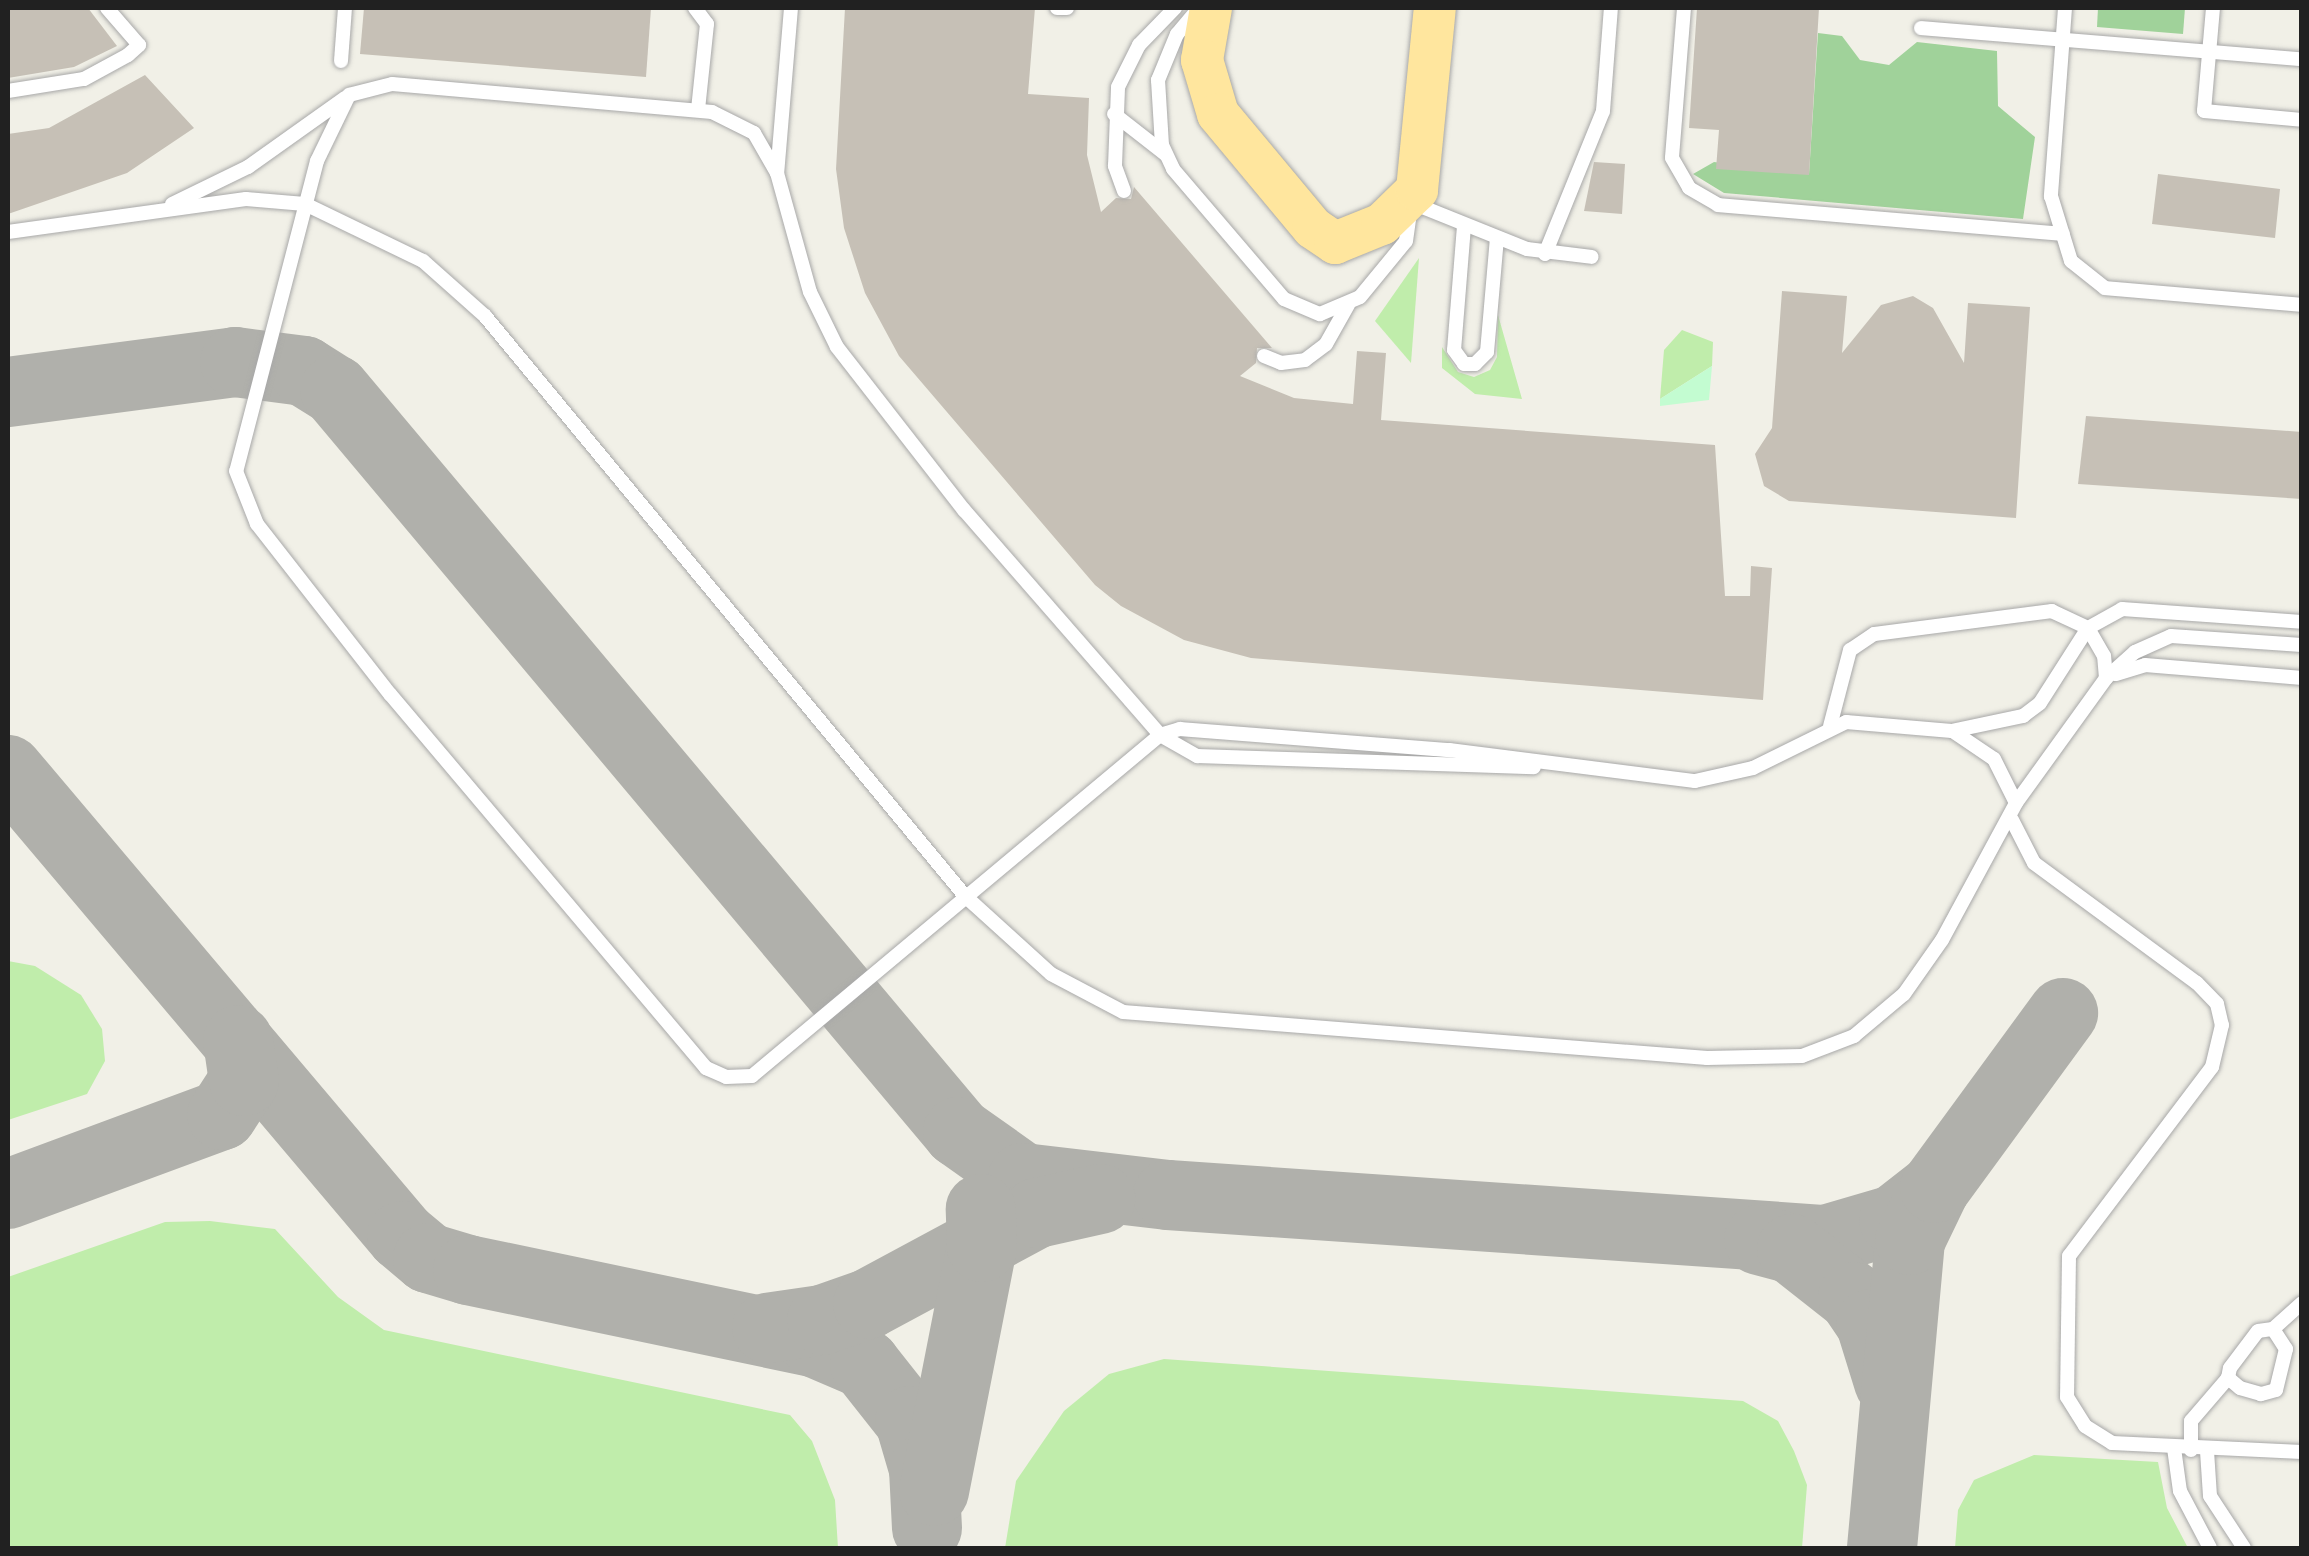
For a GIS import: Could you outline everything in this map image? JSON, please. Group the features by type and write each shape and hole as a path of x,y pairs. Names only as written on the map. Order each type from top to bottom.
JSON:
{"main road":[{"path":"1188,12 1218,114 1325,238 1335,244 1362,237 1409,202 1421,178 1435,8"}],"lane":[{"path":"8,91 84,79 128,56 139,45 107,8"},
{"path":"341,61 346,8"},
{"path":"695,8 708,24 698,110"},
{"path":"777,173 792,8"},
{"path":"1057,8 1066,8"},
{"path":"1545,254 1604,111 1610,8"},
{"path":"1684,8 1672,158 1689,188 1718,205 2063,234"},
{"path":"2066,8 2051,196 2072,260 2105,288 2302,304"},
{"path":"2213,8 2204,111 2302,120"},
{"path":"1124,191 1115,166 1114,114 1129,58 1188,12"},
{"path":"1165,154 1158,80 1188,12"},
{"path":"1921,28 2302,59"},
{"path":"158,211 248,168 349,95 392,84 698,110 754,133 777,173 810,292 837,347 989,540 1160,735 1197,756 1448,769 1579,766"},
{"path":"349,95 331,126 304,204 236,471 243,499 390,694 706,1068 752,1076 1160,735 1218,728 1695,781 1753,768 1830,726 1952,731 2023,716 2040,703 2088,628 2122,608 2302,622"},
{"path":"1114,114 1165,154 1295,308 1320,314 1348,305 1370,288 1406,241 1409,202 1545,254 1592,257"},
{"path":"8,232 246,199 304,204 423,262 485,316 965,896 1050,974 1123,1012 1762,1060 1802,1056 1854,1036 1904,994 2012,820 2016,804 2106,678 2135,652 2171,636 2302,645"},
{"path":"1464,226 1454,350 1464,364 1481,361 1488,352 1497,238"},
{"path":"1264,356 1280,363 1306,360 1326,344 1348,305"},
{"path":"1830,726 1850,650 1874,634 2032,610 2052,611 2088,628 2104,656 2106,678"},
{"path":"2106,678 2145,666 2302,678"},
{"path":"1952,731 1994,759 2016,804"},
{"path":"2012,820 2034,862 2198,983 2217,1004 2222,1026 2212,1067 2069,1256 2066,1396 2075,1414 2112,1443 2302,1452"},
{"path":"2244,1548 2210,1496 2191,1421 2228,1378 2230,1368 2258,1332 2273,1329 2302,1304"},
{"path":"2228,1378 2260,1394 2276,1390 2286,1348 2273,1329"},
{"path":"2174,1448 2180,1491 2210,1548"}],"green space":[{"path":"2098,8 2185,8 2183,34 2097,27"},
{"path":"1818,33 1842,36 1860,60 1889,65 1917,42 1997,51 1998,106 2035,137 2023,219 1724,193 1693,174 1714,162 1809,174"},
{"path":"1419,258 1411,363 1375,321"},
{"path":"1498,315 1522,399 1475,394 1442,368 1442,347 1458,372 1474,377 1490,370 1497,357"},
{"path":"1682,330 1713,342 1712,366 1660,399 1664,350"},
{"path":"1712,366 1709,400 1660,406 1660,399"},
{"path":"8,961 35,966 81,995 102,1029 105,1061 87,1094 8,1120"},
{"path":"210,1221 275,1229 338,1297 384,1330 790,1415 812,1441 835,1500 838,1548 8,1548 8,1277 165,1222"},
{"path":"1164,1359 1743,1401 1778,1421 1794,1451 1807,1485 1802,1548 1005,1548 1016,1481 1064,1411 1109,1374"},
{"path":"2034,1455 2158,1462 2167,1508 2188,1548 1955,1548 1958,1510 1974,1480"}],"building":[{"path":"8,8 88,8 117,46 74,67 8,78"},
{"path":"364,8 651,8 646,77 360,54"},
{"path":"845,8 1035,8 1028,94 1089,98 1087,155 1101,212 1116,198 1131,199 1134,187 1272,348 1257,348 1256,363 1240,376 1294,398 1353,404 1357,351 1386,353 1381,420 1715,445 1725,596 1750,596 1751,566 1772,568 1763,700 1251,658 1184,640 1121,606 1095,585 899,356 865,293 844,228 836,169"},
{"path":"1697,8 1819,8 1809,175 1716,169 1719,130 1689,128"},
{"path":"145,75 194,128 127,173 8,214 8,134 49,128"},
{"path":"1594,162 1625,164 1622,214 1584,211"},
{"path":"2158,174 2280,189 2275,238 2152,224"},
{"path":"1782,291 1847,296 1842,353 1881,305 1913,296 1933,308 1964,363 1968,303 2030,307 2016,518 1789,501 1764,486 1755,454 1772,428"},
{"path":"2086,416 2302,432 2302,499 2078,484"}],"taxiway":[{"path":"8,392 235,362 304,371 335,390 958,1132 1023,1178 1168,1195 1825,1240 1894,1220 1935,1188"},
{"path":"8,770 402,1236 428,1258 468,1270 814,1342 865,1364 910,1421 924,1469 927,1528"},
{"path":"1882,1548 1910,1240 1935,1188 2063,1013"},
{"path":"8,1194 222,1115 244,1081 238,1040"},
{"path":"767,1328 822,1320 868,1304 1037,1213 1100,1199"},
{"path":"934,1491 982,1247 981,1209"},
{"path":"1759,1240 1792,1249 1853,1297 1871,1324 1889,1382"}]}
